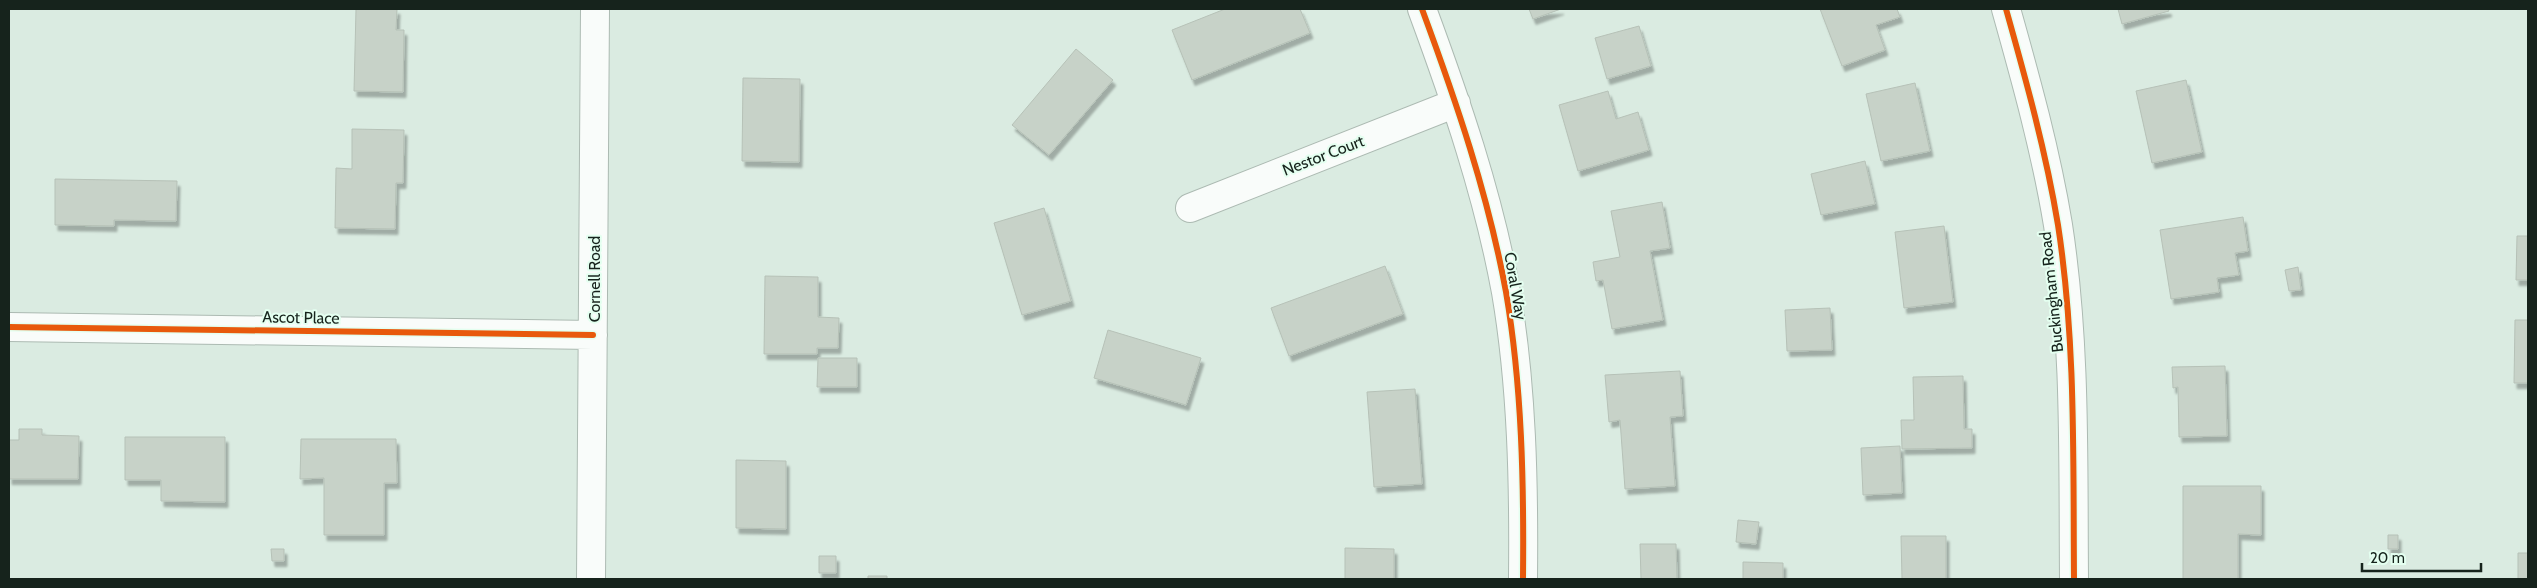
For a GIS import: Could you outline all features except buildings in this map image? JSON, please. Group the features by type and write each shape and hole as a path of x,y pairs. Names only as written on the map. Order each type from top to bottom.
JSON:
{"street":[{"name":"Cornell Road","path":"591,579 595,9"},
{"name":"Coral Way","path":"1422,9 1456,103 1484,195 1506,292 1520,409 1523,579"},
{"name":"Buckingham Road","path":"2006,9 2030,92 2058,226 2073,375 2074,579"},
{"name":"Nestor Court","path":"1190,208 1456,103"},
{"name":"Ascot Place","path":"9,328 594,334"}],"cycle path":[{"path":"1422,9 1470,148 1490,219 1506,292 1519,399 1523,507 1523,579"},
{"path":"2006,9 2042,143 2058,225 2064,269 2071,357 2074,579"},
{"path":"9,327 593,335"}]}
